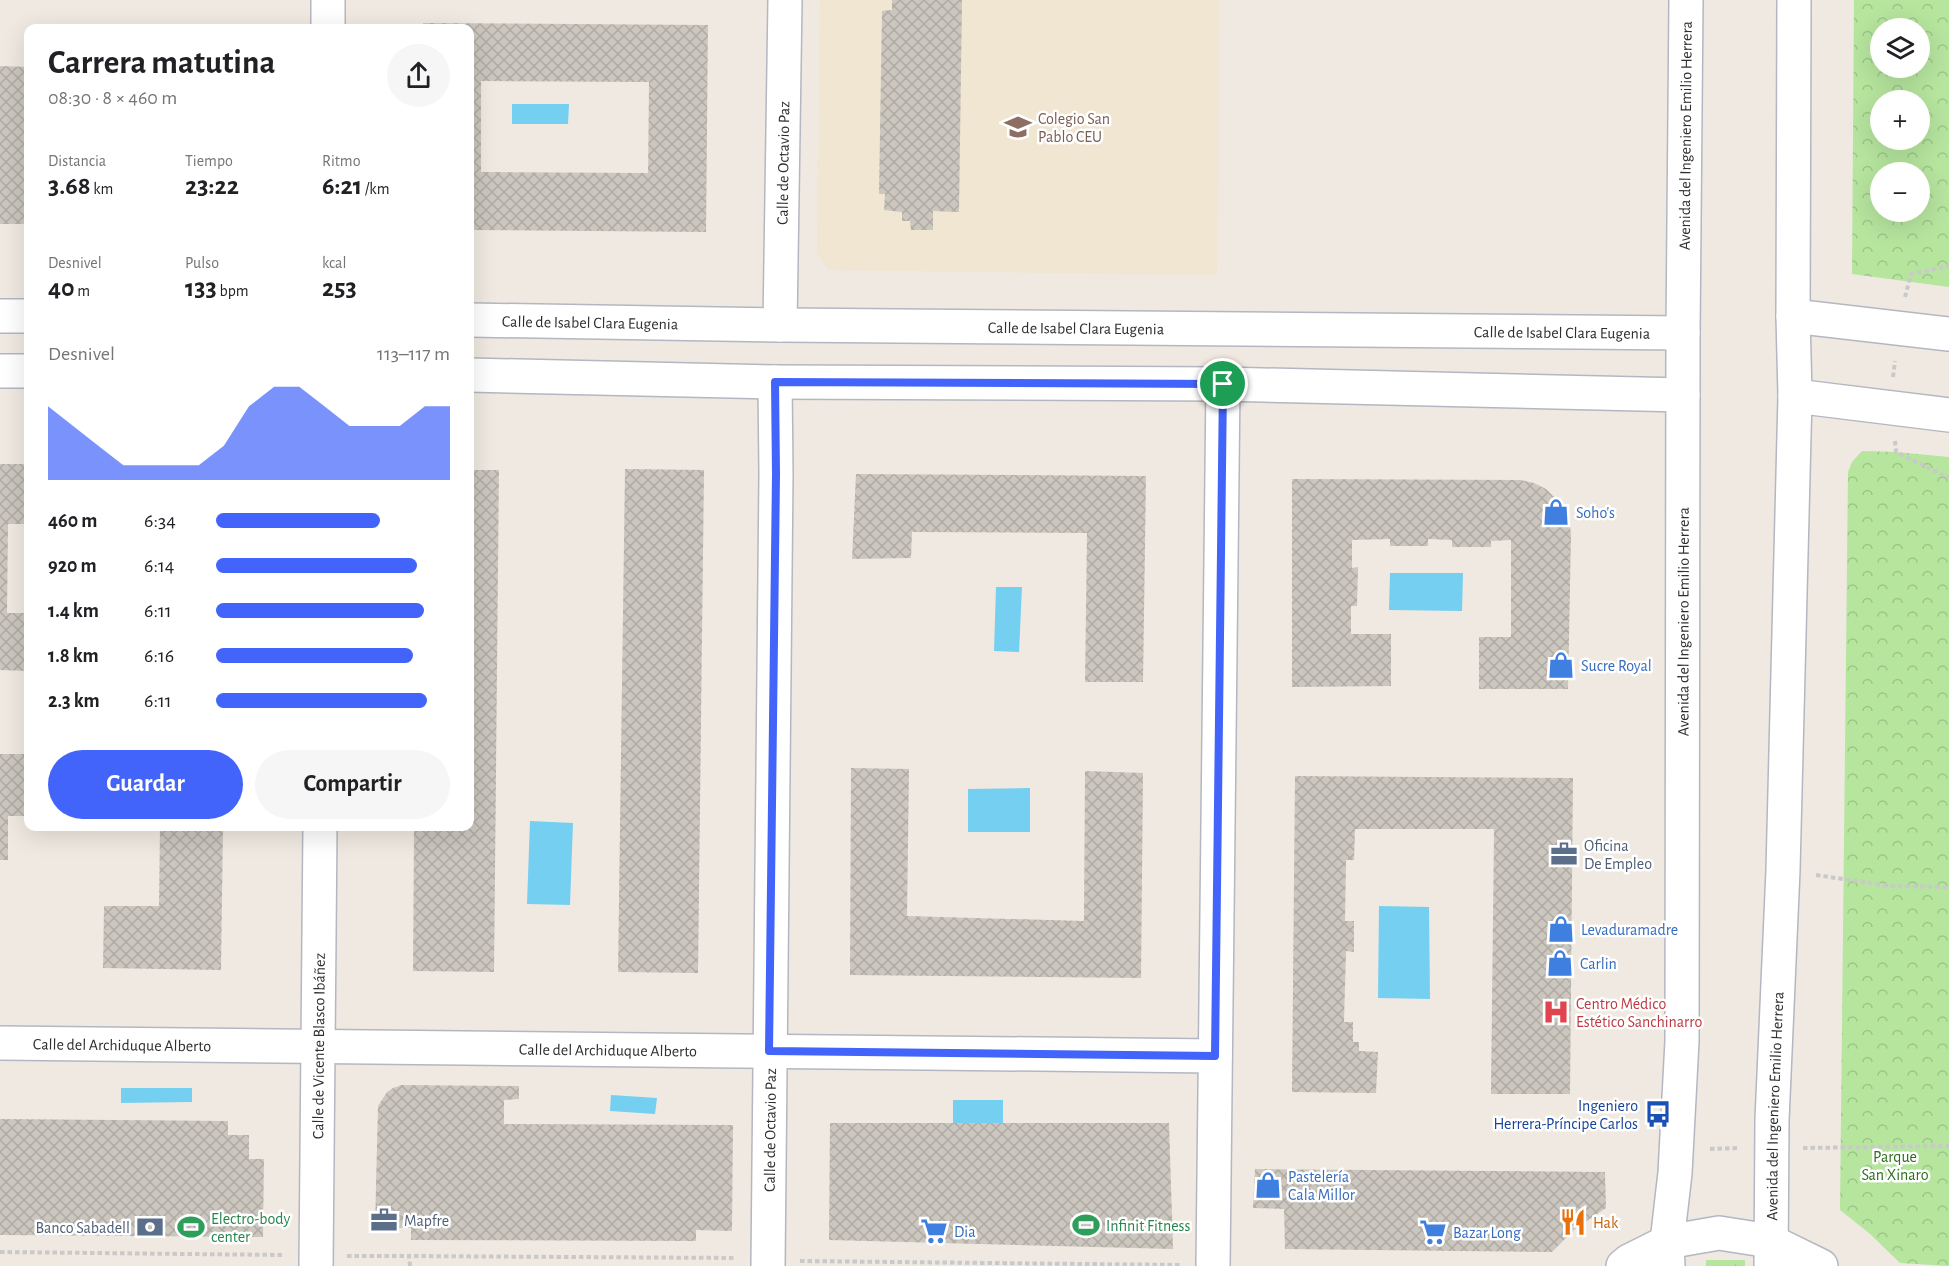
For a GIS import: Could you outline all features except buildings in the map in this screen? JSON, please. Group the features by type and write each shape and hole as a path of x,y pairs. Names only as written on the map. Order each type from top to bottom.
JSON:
{"street":[{"path":"328,0 328,24"},
{"name":"Calle de Octavio Paz","path":"780,325 785,0"},
{"name":"Avenida del Ingeniero Emilio Herrera","path":"1668,1254 1682,1041 1686,0"},
{"name":"Avenida del Ingeniero Emilio Herrera","path":"1771,1253 1772,1120 1783,870 1795,396 1794,0"},
{"path":"0,316 24,316"},
{"path":"1793,316 1949,334"},
{"name":"Calle de Isabel Clara Eugenia","path":"474,320 1683,333"},
{"path":"0,371 24,371"},
{"path":"474,375 775,382 1223,384 1683,395"},
{"name":"Calle de Octavio Paz","path":"768,1263 775,382"},
{"path":"1213,1266 1223,384"},
{"path":"1795,396 1949,415"},
{"name":"Calle de Vicente Blasco Ibáñez","path":"316,1261 320,831"},
{"name":"Calle del Archiduque Alberto","path":"0,1043 1215,1056"},
{"name":"Avenida del Ingeniero Emilio Herrera","path":"1623,1266 1629,1261 1668,1254 1719,1233 1771,1253 1821,1266"}],"path":[{"path":"1896,452 1949,478"},
{"path":"1783,870 1889,886 1949,887"},
{"path":"1797,1148 1949,1146"},
{"path":"1702,1149 1745,1148"},
{"path":"0,1252 316,1261 409,1256 744,1258 768,1263 1213,1266"},
{"path":"409,1256 410,1266"}],"shaded area":[{"name":"Colegio San Pablo CEU","path":"820,0 1219,0 1217,275 828,270 817,253"}],"green space":[{"path":"1854,0 1949,0 1949,287 1852,274"},
{"name":"Parque San Xinaro","path":"1862,451 1949,457 1949,1266 1900,1263 1869,1233 1840,1210 1848,472 1852,462"},
{"path":"1706,1260 1745,1260 1745,1266 1706,1266"}],"water":[{"path":"512,104 569,104 568,124 512,124"},
{"path":"1390,573 1463,573 1462,611 1389,610"},
{"path":"996,587 1022,587 1019,652 994,651"},
{"path":"1030,788 1030,832 968,832 968,789"},
{"path":"530,821 573,823 570,905 527,904"},
{"path":"1379,906 1429,907 1430,999 1378,998"},
{"path":"121,1088 192,1088 192,1102 121,1103"},
{"path":"611,1095 657,1098 655,1114 610,1111"},
{"path":"953,1100 1003,1100 1003,1123 953,1123"}],"place":[{"name":"Colegio San Pablo CEU","path":"1018,127"},
{"name":"Soho's","path":"1556,512"},
{"name":"Sucre Royal","path":"1561,665"},
{"name":"Oficina De Empleo","path":"1564,854"},
{"name":"Levaduramadre","path":"1561,929"},
{"name":"Carlin","path":"1560,963"},
{"name":"Centro Médico Estético Sanchinarro","path":"1556,1012"},
{"name":"Ingeniero Herrera-Príncipe Carlos","path":"1658,1114"},
{"name":"Pastelería Cala Millor","path":"1268,1185"},
{"name":"Mapfre","path":"384,1220"},
{"name":"Hak","path":"1573,1222"},
{"name":"Infinit Fitness","path":"1086,1225"},
{"name":"Banco Sabadell","path":"150,1227"},
{"name":"Electro-body center","path":"191,1227"},
{"name":"Dia","path":"934,1231"},
{"name":"Bazar Long","path":"1433,1232"}],"route":[{"path":"775,382 1223,384 1215,1056 769,1051 776,474 775,382"}]}
